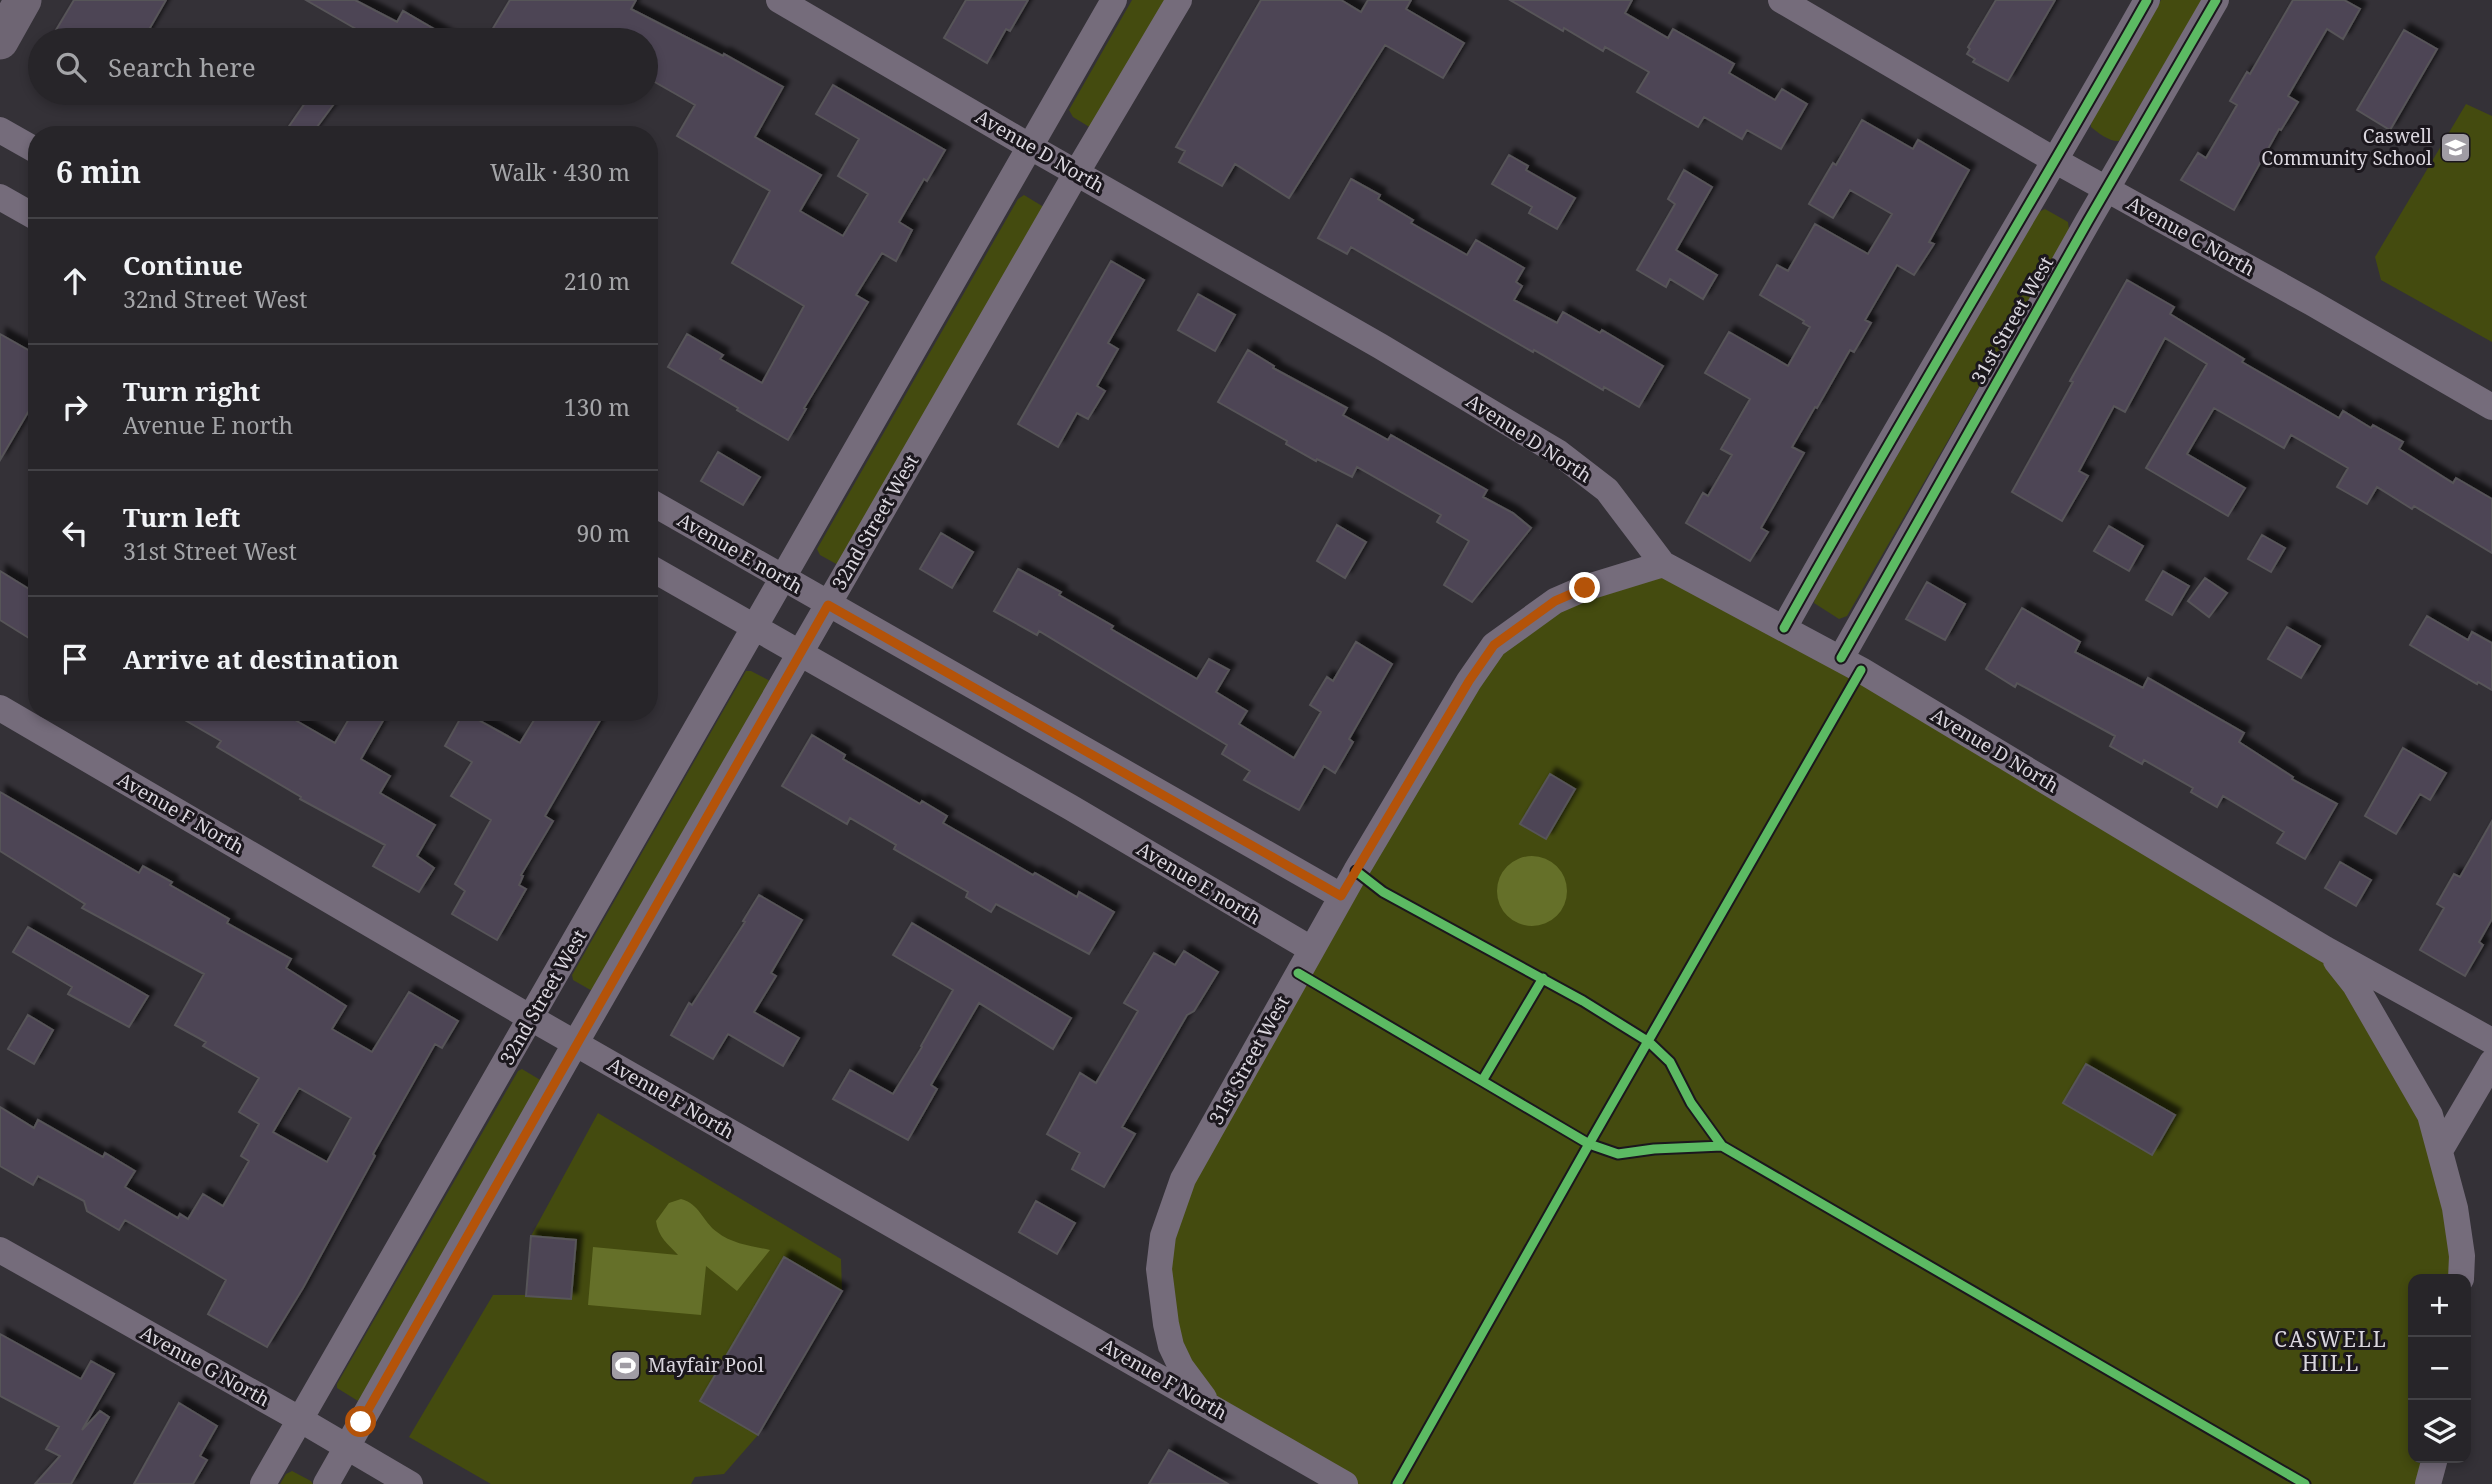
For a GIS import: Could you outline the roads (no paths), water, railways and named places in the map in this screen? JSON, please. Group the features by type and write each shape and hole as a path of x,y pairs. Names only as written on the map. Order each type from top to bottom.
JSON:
{"main road":[{"path":"0,41 23,0"}],"street":[{"name":"Avenue D North","path":"779,0 1380,346 1559,453 1607,490 1663,564 1841,658 2325,949 2492,1041"},
{"name":"32nd Street West","path":"263,1484 1114,0"},
{"name":"32nd Street West","path":"326,1484 575,1044 1077,172 1179,0"},
{"name":"Avenue C North","path":"1781,0 2056,161 2312,303 2492,407"},
{"path":"1784,628 1898,425 2056,161 2147,0"},
{"name":"31st Street West","path":"1841,658 2216,0"},
{"path":"0,130 28,146"},
{"path":"0,197 28,213"},
{"name":"Avenue E north","path":"658,506 1341,896"},
{"name":"31st Street West","path":"1208,1405 1181,1367 1171,1346 1159,1269 1163,1236 1183,1179 1341,896 1462,693 1494,645 1555,601 1585,588 1663,564"},
{"name":"Avenue E north","path":"658,572 1082,813 1311,949"},
{"name":"Avenue F North","path":"0,708 575,1044 1208,1405 1303,1474 1345,1484"},
{"name":"Avenue D North","path":"2325,949 2355,985 2431,1115 2458,1232 2462,1256 2461,1274"},
{"path":"2441,1149 2492,1062"},
{"name":"Avenue G North","path":"0,1250 410,1484"},
{"path":"2428,1484 2434,1463"}],"place":[{"name":"Caswell Community School","path":"2455,147"},
{"name":"Mayfair Pool","path":"625,1365"}],"district":[{"name":"CASWELL HILL","path":"2331,1352"}]}
